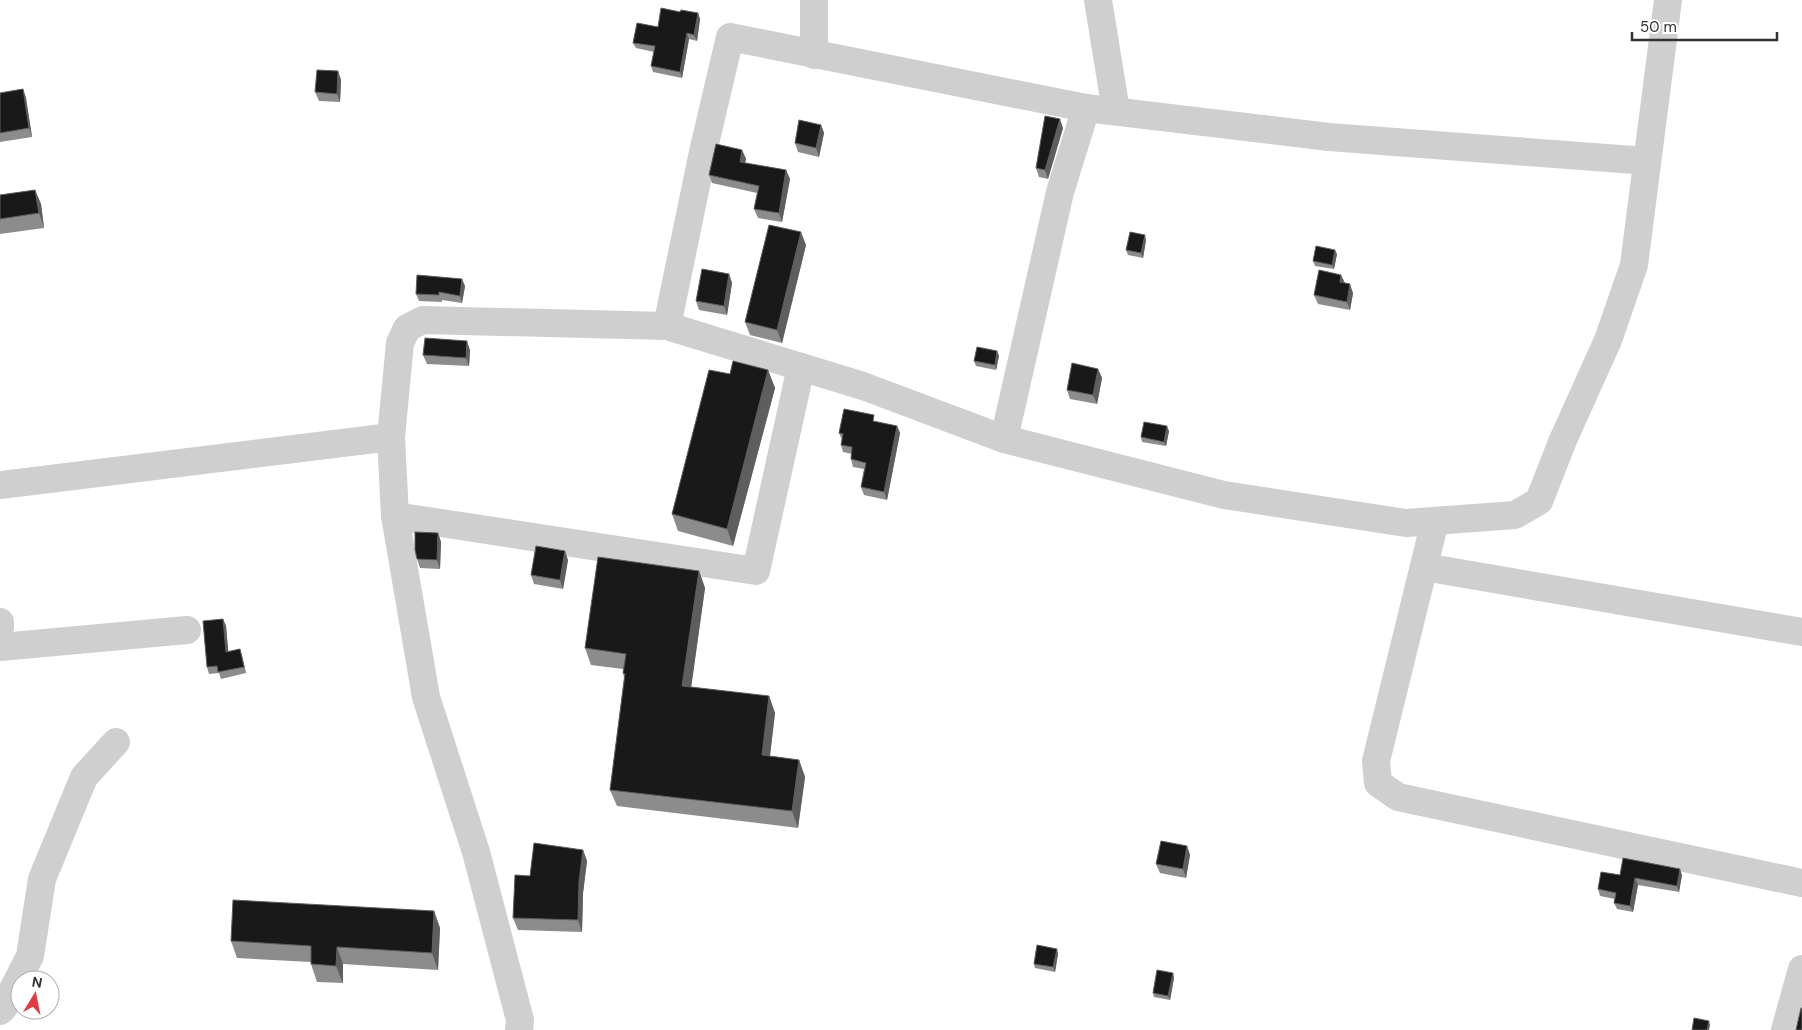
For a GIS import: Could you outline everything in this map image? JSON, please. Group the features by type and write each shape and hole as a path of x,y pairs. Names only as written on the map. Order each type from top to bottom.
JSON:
{"street":[{"path":"814,0 814,55"},
{"path":"1098,0 1116,111"},
{"path":"519,1030 520,1020 476,852 426,697 395,516 391,437 400,343 407,328 423,320 667,326 863,386 1004,439 1224,495 1406,523 1515,515 1539,501 1563,440 1608,340 1634,265 1668,0"},
{"path":"667,326 703,152 730,37 1086,108 1329,137 1647,161"},
{"path":"1004,439 1060,192 1086,108"},
{"path":"395,516 756,571 801,367"},
{"path":"0,485 391,437"},
{"path":"1435,521 1376,761 1378,783 1398,797 1802,883"},
{"path":"1424,567 1802,632"},
{"path":"0,647 187,630"},
{"path":"0,1011 4,1007 30,956 42,879 84,777 116,742"},
{"path":"1785,1030 1802,969"}],"building":[{"path":"661,8 698,13 694,35 687,33 680,72 651,66 655,46 633,43 637,23 658,27"},
{"path":"317,70 338,71 337,94 315,92"},
{"path":"23,89 29,128 0,133 0,93"},
{"path":"1045,116 1060,119 1045,170 1036,168"},
{"path":"799,120 821,125 816,148 795,143"},
{"path":"716,144 742,150 740,162 786,170 779,213 754,209 759,186 709,175"},
{"path":"35,190 39,213 0,219 0,195"},
{"path":"769,225 801,232 777,330 745,322"},
{"path":"1130,232 1145,235 1141,253 1126,250"},
{"path":"1316,246 1335,250 1332,265 1313,261"},
{"path":"702,269 729,274 724,306 696,301"},
{"path":"1319,270 1341,275 1340,282 1350,284 1347,302 1314,295"},
{"path":"417,275 462,279 460,296 439,292 439,295 416,294"},
{"path":"425,338 467,341 466,358 423,355"},
{"path":"977,347 997,351 995,365 974,361"},
{"path":"733,361 768,370 727,529 672,514 709,370 730,374"},
{"path":"1072,363 1098,369 1093,395 1067,390"},
{"path":"844,409 874,415 873,421 897,426 884,492 861,487 866,463 851,459 852,447 841,445 843,434 839,433"},
{"path":"1144,422 1167,426 1164,442 1141,437"},
{"path":"415,532 438,533 437,560 417,559"},
{"path":"536,546 565,551 560,580 531,575"},
{"path":"598,557 699,571 682,686 769,696 762,755 799,760 792,811 610,790 626,654 585,648"},
{"path":"223,619 226,652 240,649 244,667 218,672 217,666 207,667 203,621"},
{"path":"1161,841 1187,846 1183,869 1156,864"},
{"path":"534,843 583,850 579,881 578,920 513,918 515,875 530,876"},
{"path":"1623,858 1680,869 1677,886 1635,878 1630,906 1614,903 1616,893 1598,889 1601,872 1620,875"},
{"path":"233,900 434,911 432,953 337,947 336,966 311,964 311,946 231,941"},
{"path":"1037,945 1057,949 1053,967 1034,964"},
{"path":"1157,970 1173,973 1168,996 1153,993"},
{"path":"1801,1008 1802,1030 1796,1030"},
{"path":"1694,1018 1709,1021 1707,1030 1692,1030"}]}
